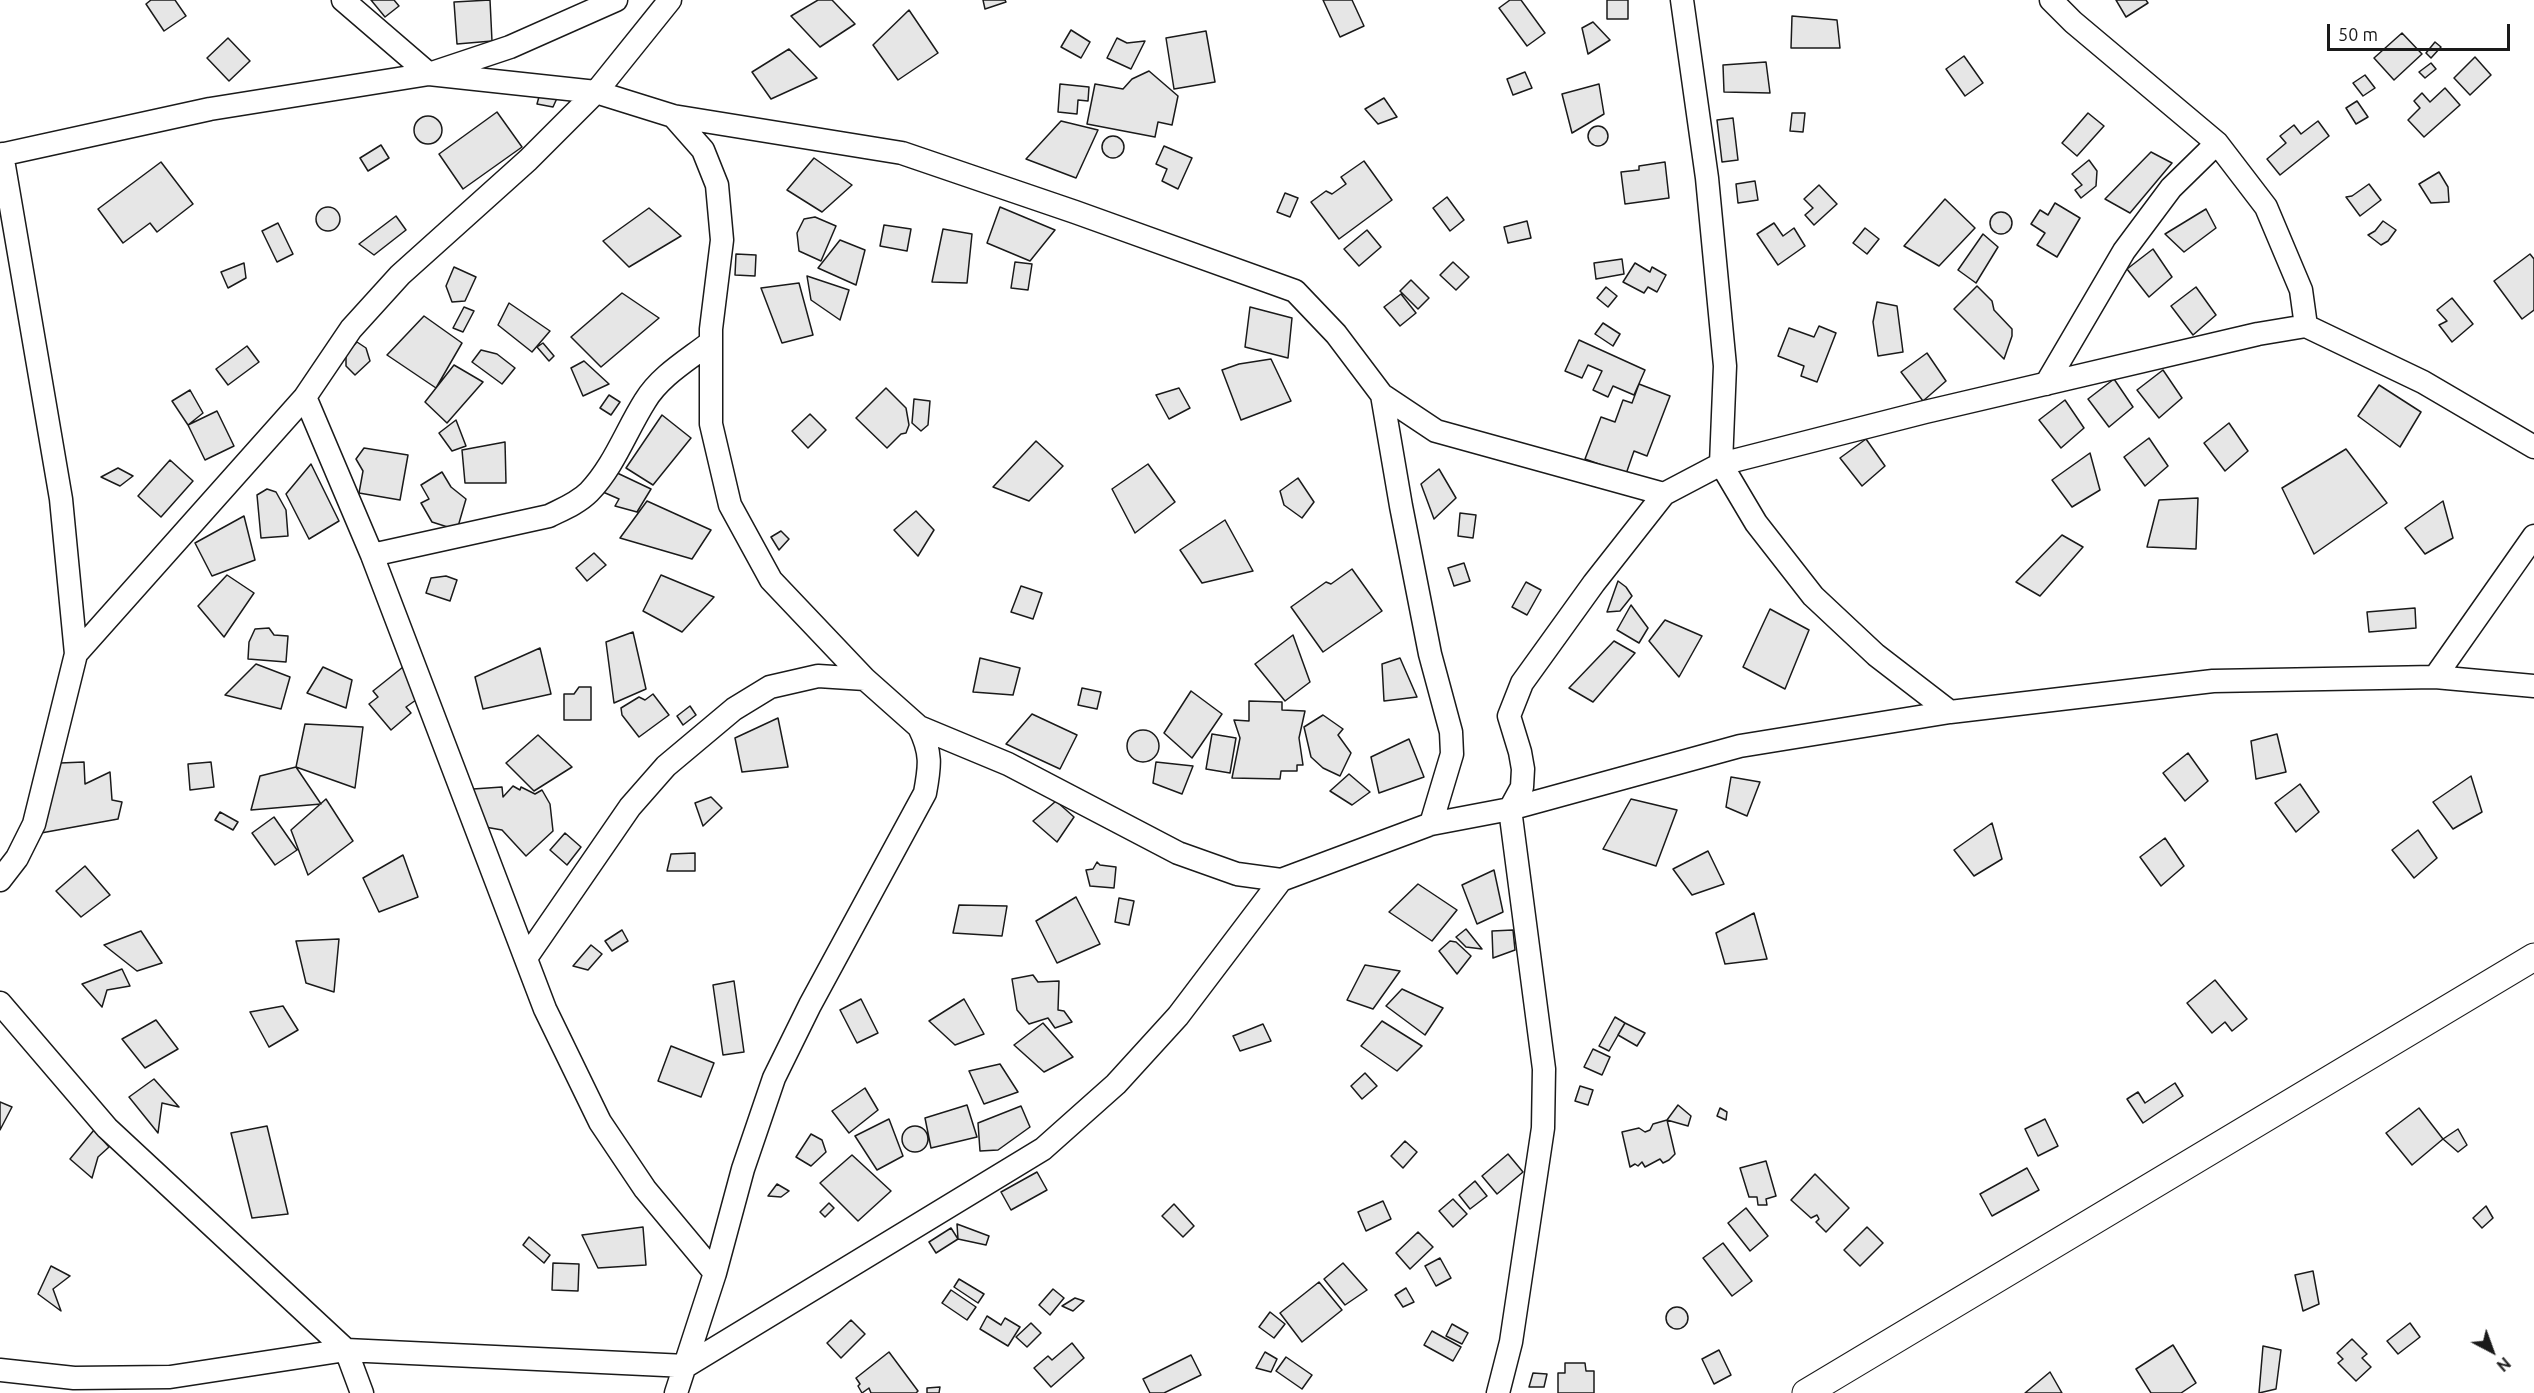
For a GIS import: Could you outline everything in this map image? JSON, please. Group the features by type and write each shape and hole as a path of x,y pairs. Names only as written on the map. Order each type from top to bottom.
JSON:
{"street":[{"path":"343,0 429,74 596,92 673,116 902,153 1295,291 1336,334 1382,395 1436,431 1664,494"},
{"path":"0,880 17,858 34,824 76,654 61,499 1,155 210,109 429,74 510,47 616,0"},
{"path":"76,654 305,397 351,329 400,275 528,160 596,92 670,0"},
{"path":"1682,0 1707,178 1725,366 1721,464 1756,523 1813,596 1876,655 1950,712"},
{"path":"2051,0 2073,22 2217,143 2266,207 2301,290 2306,326"},
{"path":"673,116 703,150 717,185 722,240 711,342 711,424 730,506 771,580 865,679 920,727 1008,764 1178,853 1204,864 1237,874 1281,880 1431,824 1510,808 1740,746 1950,712 2213,681 2434,677 2534,686"},
{"path":"2046,384 2124,251 2172,188 2217,143"},
{"path":"1498,1393 1511,1342 1543,1128 1544,1069 1510,808 1521,787 1523,769 1509,716 1522,683 1594,584 1664,494 1721,464 2046,384 2258,334 2306,326 2423,382 2531,440"},
{"path":"372,555 549,516 572,505 589,493 621,447 645,400 661,380 711,342"},
{"path":"1382,395 1430,654 1451,732 1452,754 1431,824"},
{"path":"305,397 372,555 545,1010 600,1122 645,1189 715,1273"},
{"path":"2434,677 2534,537"},
{"path":"526,958 630,807 666,766 734,710 770,687 780,684 818,676 865,679"},
{"path":"676,1393 715,1273 743,1169 774,1078 810,1005 925,793 930,764 927,744 920,727"},
{"path":"0,1371 74,1378 170,1377 346,1350 686,1366 1043,1149 1116,1084 1178,1016 1281,880"},
{"path":"1806,1393 2534,957"},
{"path":"0,1003 107,1128 346,1350 362,1393"}],"building":[{"path":"151,0 175,0 186,16 164,31 146,4"},
{"path":"371,0 394,0 399,6 385,17"},
{"path":"490,0 492,41 457,44 454,2"},
{"path":"818,0 832,0 855,24 820,47 791,16"},
{"path":"983,0 1005,0 1006,2 985,9"},
{"path":"1323,0 1352,0 1364,26 1340,37"},
{"path":"1510,0 1521,0 1545,33 1527,46 1499,8"},
{"path":"1607,0 1628,0 1628,19 1607,19"},
{"path":"2116,0 2146,0 2148,3 2126,17"},
{"path":"909,10 938,53 898,80 873,45"},
{"path":"1792,16 1837,20 1840,48 1791,48"},
{"path":"1593,22 1610,40 1588,54 1582,28"},
{"path":"1071,30 1090,42 1081,58 1061,47"},
{"path":"1206,31 1215,82 1174,89 1166,38"},
{"path":"2402,33 2422,54 2394,80 2374,58"},
{"path":"228,38 250,61 229,81 207,58"},
{"path":"1117,38 1127,43 1145,41 1131,69 1107,58"},
{"path":"2435,42 2441,47 2431,58 2426,53"},
{"path":"789,49 817,78 771,99 752,72"},
{"path":"1964,56 1983,83 1965,96 1946,69"},
{"path":"2475,57 2491,75 2470,95 2454,78"},
{"path":"1766,62 1770,93 1724,92 1723,65"},
{"path":"2431,63 2436,69 2425,78 2419,72"},
{"path":"1149,71 1178,96 1172,125 1158,122 1155,137 1087,124 1095,84 1123,89 1132,79"},
{"path":"1525,72 1532,88 1513,95 1507,79"},
{"path":"2365,75 2375,88 2363,96 2353,83"},
{"path":"1060,84 1089,87 1088,101 1078,100 1077,114 1058,112"},
{"path":"1599,84 1604,114 1572,133 1562,94"},
{"path":"2445,88 2460,105 2424,137 2408,120 2420,108 2414,101 2422,93 2430,102"},
{"path":"540,93 558,96 553,107 537,104"},
{"path":"1384,98 1397,117 1378,124 1365,109"},
{"path":"2357,101 2368,117 2356,124 2346,108"},
{"path":"497,112 522,147 463,189 439,154"},
{"path":"1792,113 1805,113 1803,132 1790,131"},
{"path":"2088,113 2104,126 2077,156 2062,143"},
{"path":"428,116 438,120 442,130 438,140 428,144 418,140 414,130 418,120"},
{"path":"1733,118 1738,160 1722,162 1717,120"},
{"path":"1061,121 1098,130 1076,178 1026,159"},
{"path":"2318,121 2329,136 2280,175 2267,159 2286,143 2280,136 2294,125 2301,134"},
{"path":"1598,126 1605,129 1608,136 1605,143 1598,146 1591,143 1588,136 1591,129"},
{"path":"1113,136 1121,139 1124,147 1121,155 1113,158 1105,155 1102,147 1105,139"},
{"path":"381,145 389,158 368,171 360,158"},
{"path":"1164,146 1192,158 1178,189 1162,181 1167,169 1156,164"},
{"path":"2151,152 2172,163 2130,213 2105,199"},
{"path":"814,158 852,185 822,212 787,190"},
{"path":"2089,160 2097,171 2096,186 2081,198 2075,190 2082,185 2072,174"},
{"path":"1364,161 1392,200 1339,239 1311,202 1326,191 1332,194 1346,184 1341,177"},
{"path":"161,162 193,204 157,232 150,223 123,243 98,209"},
{"path":"1665,162 1669,198 1625,204 1621,172 1639,170 1639,166"},
{"path":"2439,172 2448,187 2449,202 2431,203 2419,184"},
{"path":"1755,181 1758,200 1738,203 1736,184"},
{"path":"2369,184 2381,200 2360,216 2346,197 2352,196"},
{"path":"1819,185 1837,204 1814,225 1805,215 1813,208 1804,199"},
{"path":"1285,193 1298,198 1290,217 1277,212"},
{"path":"1447,197 1464,220 1450,231 1433,208"},
{"path":"1945,199 1975,228 1939,266 1904,246"},
{"path":"2055,203 2080,218 2057,257 2037,245 2045,233 2031,224 2040,210 2048,215"},
{"path":"328,207 337,210 340,219 337,228 328,231 319,228 316,219 319,210"},
{"path":"1000,207 1055,230 1030,261 987,243"},
{"path":"649,208 681,236 629,267 603,241"},
{"path":"2206,209 2216,228 2184,252 2165,234"},
{"path":"2001,212 2009,215 2012,223 2009,231 2001,234 1993,231 1990,223 1993,215"},
{"path":"396,216 406,230 374,255 359,244"},
{"path":"815,217 836,226 821,261 799,251 797,233 804,219"},
{"path":"1527,221 1531,238 1508,243 1504,227"},
{"path":"2383,221 2396,230 2388,241 2381,245 2368,235 2375,231"},
{"path":"278,223 293,254 277,262 262,231"},
{"path":"1774,223 1783,236 1794,228 1805,246 1778,265 1757,234"},
{"path":"884,225 911,229 907,251 880,246"},
{"path":"1865,228 1879,239 1867,254 1853,243"},
{"path":"943,229 972,234 967,283 932,282"},
{"path":"1367,230 1381,247 1359,266 1344,249"},
{"path":"1983,234 1998,247 1976,283 1958,270"},
{"path":"840,240 865,250 856,285 818,268"},
{"path":"2153,249 2172,277 2149,297 2127,269"},
{"path":"736,254 756,255 755,276 735,275"},
{"path":"2530,254 2534,259 2534,310 2522,319 2494,281"},
{"path":"1622,259 1624,274 1596,279 1594,263"},
{"path":"1015,262 1032,264 1028,290 1011,288"},
{"path":"1453,262 1469,277 1456,290 1440,275"},
{"path":"244,263 246,278 228,288 221,272"},
{"path":"1635,263 1650,272 1652,267 1666,275 1657,292 1648,287 1644,293 1623,282"},
{"path":"454,267 476,277 465,301 452,302 446,286"},
{"path":"807,276 849,290 840,320 811,300"},
{"path":"1411,280 1429,298 1418,309 1400,291"},
{"path":"799,283 813,335 782,343 761,288"},
{"path":"1977,286 1992,301 1994,310 2012,329 2012,336 2004,359 1954,309"},
{"path":"1606,287 1617,296 1608,307 1597,298"},
{"path":"2196,287 2216,315 2193,335 2171,306"},
{"path":"622,293 659,318 601,367 571,337"},
{"path":"1401,294 1416,313 1400,326 1384,307"},
{"path":"2452,298 2473,324 2452,342 2439,325 2447,321 2437,310"},
{"path":"1877,302 1897,306 1903,352 1878,356 1873,322"},
{"path":"509,303 550,331 532,352 498,325"},
{"path":"464,307 474,311 463,332 453,328"},
{"path":"1250,307 1292,318 1288,358 1245,347"},
{"path":"424,316 462,343 436,388 387,355"},
{"path":"1603,323 1620,334 1613,346 1595,334"},
{"path":"1819,326 1836,333 1817,382 1801,376 1804,366 1778,356 1789,328 1814,337"},
{"path":"1579,340 1645,370 1634,395 1613,386 1608,397 1593,390 1602,371 1588,365 1582,378 1565,371"},
{"path":"357,342 366,348 370,361 355,375 346,366 346,353"},
{"path":"543,343 554,356 549,361 537,347"},
{"path":"247,346 259,362 228,385 216,369"},
{"path":"481,350 497,354 515,368 502,384 472,362"},
{"path":"1927,353 1946,381 1923,401 1901,372"},
{"path":"1271,359 1291,401 1241,420 1222,370 1239,364"},
{"path":"584,361 609,384 583,396 571,368"},
{"path":"454,365 483,382 447,423 425,402"},
{"path":"2163,370 2182,398 2159,418 2137,390"},
{"path":"2114,379 2133,407 2109,427 2088,399"},
{"path":"1639,384 1670,396 1647,456 1634,451 1626,474 1585,459 1601,417 1615,422 1623,400 1632,403"},
{"path":"2379,385 2421,412 2400,447 2358,416"},
{"path":"886,388 906,408 909,425 906,433 901,434 887,448 856,418"},
{"path":"1179,388 1190,408 1169,419 1156,395"},
{"path":"190,390 203,413 188,425 172,401"},
{"path":"609,395 620,402 611,415 600,408"},
{"path":"914,399 930,401 928,425 921,431 912,423"},
{"path":"2065,400 2084,428 2061,448 2039,420"},
{"path":"217,411 234,446 205,460 188,425"},
{"path":"810,414 826,430 808,448 792,431"},
{"path":"662,415 691,438 653,485 626,468"},
{"path":"456,420 466,446 452,451 439,433"},
{"path":"2229,423 2248,451 2225,471 2204,443"},
{"path":"2149,438 2168,466 2145,486 2124,457"},
{"path":"1866,439 1885,466 1862,486 1840,458"},
{"path":"1036,441 1063,466 1029,501 993,487"},
{"path":"505,442 506,483 465,483 462,450"},
{"path":"364,448 408,455 400,500 359,493 363,471 356,459"},
{"path":"2346,449 2387,503 2314,554 2282,488"},
{"path":"2090,453 2100,490 2072,507 2052,480"},
{"path":"170,460 193,481 161,517 138,496"},
{"path":"311,464 339,521 309,539 286,494"},
{"path":"1148,464 1175,502 1135,533 1112,489"},
{"path":"118,468 133,476 120,486 101,477"},
{"path":"1439,469 1456,498 1434,519 1421,484"},
{"path":"613,471 651,489 637,512 615,506 619,499 603,492"},
{"path":"442,472 451,487 466,499 457,530 432,522 421,503 429,499 421,485"},
{"path":"1298,478 1314,502 1302,518 1284,505 1280,491"},
{"path":"267,489 276,492 286,510 288,536 261,538 257,495"},
{"path":"2198,498 2196,549 2147,547 2159,500"},
{"path":"647,501 711,530 692,559 620,538"},
{"path":"2443,501 2453,538 2425,554 2405,528"},
{"path":"916,511 934,530 918,556 894,530"},
{"path":"1460,513 1476,515 1473,538 1458,536"},
{"path":"244,516 255,560 212,576 195,543"},
{"path":"1225,520 1253,571 1202,583 1180,550"},
{"path":"781,531 789,539 779,550 771,537"},
{"path":"2062,535 2083,547 2040,596 2016,582"},
{"path":"594,553 606,565 587,581 576,568"},
{"path":"1464,563 1470,581 1454,586 1448,568"},
{"path":"1352,569 1382,611 1323,652 1291,607 1326,582 1331,584"},
{"path":"227,575 254,593 224,637 198,606"},
{"path":"661,575 714,597 682,632 643,611"},
{"path":"446,576 457,580 450,601 426,593 431,578"},
{"path":"1618,581 1632,596 1620,611 1607,612"},
{"path":"1526,582 1541,590 1527,615 1512,607"},
{"path":"1021,586 1042,593 1033,619 1011,612"},
{"path":"1631,605 1648,628 1639,643 1617,630"},
{"path":"2415,608 2416,628 2369,632 2367,612"},
{"path":"1770,609 1809,630 1785,689 1743,667"},
{"path":"1665,620 1702,636 1679,677 1649,641"},
{"path":"269,628 274,635 288,636 286,662 248,659 249,642 255,629"},
{"path":"633,632 646,689 614,703 606,642"},
{"path":"1293,635 1310,682 1285,701 1255,664"},
{"path":"1614,641 1635,653 1593,702 1569,688"},
{"path":"540,648 551,694 483,709 475,677"},
{"path":"980,658 1020,668 1013,695 973,692"},
{"path":"1400,658 1417,697 1384,701 1382,664"},
{"path":"256,664 290,677 281,709 225,695"},
{"path":"323,667 352,680 346,708 307,693"},
{"path":"403,667 416,700 406,707 411,713 391,730 369,704 378,697 373,691"},
{"path":"579,687 591,687 591,720 564,720 564,694 574,694"},
{"path":"1082,688 1101,692 1097,709 1078,705"},
{"path":"1191,691 1222,714 1192,758 1164,733"},
{"path":"653,694 669,715 639,737 622,715 621,708 639,697 645,700"},
{"path":"1249,701 1282,702 1282,710 1305,711 1299,738 1303,765 1297,765 1297,771 1281,771 1280,779 1232,778 1240,738 1234,720 1249,721"},
{"path":"690,706 696,715 683,725 677,716"},
{"path":"1032,714 1077,735 1060,769 1006,744"},
{"path":"1323,715 1343,729 1338,735 1351,753 1340,776 1323,768 1311,757 1304,727"},
{"path":"778,718 788,767 742,772 735,738"},
{"path":"305,724 363,727 355,788 296,767"},
{"path":"1143,730 1154,735 1159,746 1154,757 1143,762 1132,757 1127,746 1132,735"},
{"path":"1212,734 1236,738 1230,773 1206,769"},
{"path":"2277,734 2286,772 2256,779 2251,741"},
{"path":"538,735 572,767 534,791 506,763"},
{"path":"1409,739 1424,777 1379,793 1371,757"},
{"path":"2188,753 2208,781 2185,801 2163,773"},
{"path":"84,762 85,784 110,772 112,800 122,802 118,819 41,833 60,763"},
{"path":"211,762 214,787 190,790 188,764"},
{"path":"1156,762 1193,766 1182,794 1153,783"},
{"path":"296,767 321,804 251,810 260,776"},
{"path":"1349,774 1370,792 1352,805 1330,791"},
{"path":"2471,776 2482,812 2453,829 2433,802"},
{"path":"1731,777 1760,782 1747,816 1726,807"},
{"path":"2300,784 2319,812 2296,832 2275,803"},
{"path":"513,786 535,794 542,790 550,804 553,831 526,856 502,830 485,827 473,789 502,787 503,797"},
{"path":"711,797 722,808 703,826 695,803"},
{"path":"326,799 353,841 308,875 291,830"},
{"path":"1631,799 1677,810 1656,866 1603,849"},
{"path":"1056,801 1074,817 1057,842 1033,821"},
{"path":"220,812 238,822 233,830 215,820"},
{"path":"274,817 297,850 275,865 252,833"},
{"path":"1992,823 2002,859 1974,876 1954,850"},
{"path":"2418,830 2437,858 2414,878 2392,850"},
{"path":"565,833 581,847 567,865 550,850"},
{"path":"2165,838 2184,866 2161,886 2140,857"},
{"path":"1708,851 1724,884 1692,895 1673,869"},
{"path":"695,853 695,871 667,871 671,854"},
{"path":"403,855 418,897 379,912 363,878"},
{"path":"1097,862 1100,865 1116,867 1114,888 1090,886 1086,870 1093,869"},
{"path":"85,866 110,895 81,917 56,891"},
{"path":"1494,870 1503,912 1477,924 1462,885"},
{"path":"1418,884 1457,910 1432,941 1389,912"},
{"path":"1076,897 1100,944 1057,963 1036,921"},
{"path":"1119,898 1134,901 1129,925 1115,922"},
{"path":"959,905 1007,906 1002,936 953,933"},
{"path":"1754,913 1767,959 1725,964 1716,933"},
{"path":"1466,929 1482,949 1466,947 1456,937"},
{"path":"622,930 628,941 612,951 605,941"},
{"path":"1513,930 1515,950 1493,958 1492,931"},
{"path":"141,931 162,963 137,971 104,945"},
{"path":"339,939 334,992 306,983 296,941"},
{"path":"1450,941 1456,942 1471,956 1457,974 1439,951"},
{"path":"591,945 602,954 588,970 573,966"},
{"path":"1365,965 1400,971 1373,1009 1347,1000"},
{"path":"122,969 130,986 107,990 102,1007 82,984"},
{"path":"1033,975 1038,982 1059,981 1058,1010 1064,1011 1072,1022 1055,1028 1048,1018 1029,1024 1017,1010 1012,979"},
{"path":"2215,980 2247,1019 2232,1031 2225,1022 2212,1033 2187,1003"},
{"path":"734,981 744,1052 723,1055 713,985"},
{"path":"1402,989 1443,1008 1425,1035 1386,1006"},
{"path":"861,999 878,1033 857,1043 840,1010"},
{"path":"964,999 984,1034 955,1045 929,1021"},
{"path":"283,1006 298,1030 269,1047 250,1012"},
{"path":"1615,1017 1625,1023 1609,1051 1599,1046"},
{"path":"156,1020 178,1049 145,1068 122,1039"},
{"path":"1382,1021 1422,1046 1397,1071 1361,1046"},
{"path":"1043,1023 1073,1057 1044,1072 1014,1045"},
{"path":"1625,1023 1645,1033 1637,1046 1618,1035"},
{"path":"1263,1024 1271,1041 1240,1051 1233,1036"},
{"path":"671,1046 714,1063 701,1097 658,1081"},
{"path":"1593,1049 1610,1057 1602,1075 1584,1067"},
{"path":"1000,1064 1018,1092 984,1104 969,1071"},
{"path":"1365,1073 1377,1086 1362,1099 1351,1086"},
{"path":"154,1079 179,1107 162,1103 158,1133 129,1097"},
{"path":"2175,1083 2183,1096 2143,1123 2127,1099 2138,1092 2145,1103"},
{"path":"1580,1086 1593,1090 1588,1105 1575,1101"},
{"path":"865,1088 878,1110 849,1133 832,1111"},
{"path":"0,1102 12,1107 0,1130"},
{"path":"967,1105 977,1137 931,1148 925,1118"},
{"path":"1678,1105 1691,1116 1688,1126 1667,1120"},
{"path":"1021,1106 1030,1127 998,1150 980,1151 978,1123"},
{"path":"1720,1108 1727,1112 1726,1120 1717,1116"},
{"path":"2419,1108 2443,1139 2412,1165 2386,1133"},
{"path":"889,1119 903,1156 877,1170 855,1136"},
{"path":"2045,1119 2058,1146 2038,1156 2025,1129"},
{"path":"1667,1120 1675,1154 1663,1163 1660,1159 1645,1167 1642,1162 1638,1166 1635,1164 1630,1167 1622,1132 1639,1128 1645,1132 1650,1130 1653,1124"},
{"path":"267,1126 288,1214 252,1218 231,1133"},
{"path":"915,1126 924,1130 928,1139 924,1148 915,1152 906,1148 902,1139 906,1130"},
{"path":"2458,1129 2467,1145 2458,1152 2443,1139"},
{"path":"94,1130 109,1147 98,1157 92,1178 70,1159"},
{"path":"811,1134 822,1140 826,1152 811,1166 796,1157"},
{"path":"1405,1141 1417,1152 1403,1168 1391,1156"},
{"path":"1508,1154 1523,1172 1497,1194 1482,1176"},
{"path":"852,1155 891,1191 858,1221 820,1183"},
{"path":"1766,1161 1776,1196 1766,1199 1767,1205 1758,1205 1757,1197 1749,1197 1740,1168"},
{"path":"2027,1168 2039,1190 1992,1216 1980,1194"},
{"path":"1037,1172 1047,1190 1011,1210 1001,1192"},
{"path":"1815,1174 1849,1208 1826,1232 1816,1222 1819,1219 1817,1215 1811,1218 1791,1200"},
{"path":"1475,1181 1487,1196 1470,1209 1459,1195"},
{"path":"777,1184 789,1191 781,1197 768,1196"},
{"path":"1453,1199 1467,1214 1453,1227 1439,1211"},
{"path":"1383,1201 1391,1219 1366,1231 1358,1212"},
{"path":"829,1203 834,1208 825,1217 820,1212"},
{"path":"1174,1204 1194,1226 1183,1237 1162,1216"},
{"path":"2486,1206 2493,1218 2482,1228 2473,1218"},
{"path":"1746,1208 1768,1236 1750,1251 1728,1223"},
{"path":"957,1224 989,1236 986,1245 958,1239"},
{"path":"643,1227 646,1265 598,1268 582,1235"},
{"path":"1867,1227 1883,1243 1860,1266 1844,1250"},
{"path":"951,1228 958,1239 936,1253 929,1242"},
{"path":"1418,1232 1433,1247 1410,1269 1396,1253"},
{"path":"529,1237 550,1255 544,1263 523,1245"},
{"path":"1723,1243 1752,1281 1732,1296 1703,1258"},
{"path":"1440,1258 1451,1278 1436,1286 1425,1266"},
{"path":"553,1263 579,1264 578,1291 552,1290"},
{"path":"1343,1263 1367,1290 1345,1305 1324,1279"},
{"path":"51,1266 70,1276 53,1289 61,1311 38,1294"},
{"path":"2313,1271 2319,1304 2303,1311 2295,1275"},
{"path":"959,1279 984,1294 978,1303 954,1287"},
{"path":"1319,1282 1342,1310 1302,1342 1280,1313"},
{"path":"1406,1288 1414,1302 1403,1307 1395,1295"},
{"path":"1053,1289 1064,1298 1050,1315 1039,1305"},
{"path":"951,1290 976,1307 967,1320 942,1303"},
{"path":"1075,1298 1084,1301 1073,1311 1062,1306"},
{"path":"1677,1307 1685,1310 1688,1318 1685,1326 1677,1329 1669,1326 1666,1318 1669,1310"},
{"path":"1270,1312 1285,1324 1274,1338 1259,1327"},
{"path":"987,1316 1001,1325 1005,1318 1020,1327 1008,1346 980,1329"},
{"path":"851,1320 865,1334 841,1358 827,1343"},
{"path":"1031,1323 1041,1333 1027,1347 1016,1337"},
{"path":"2410,1323 2420,1337 2398,1354 2387,1341"},
{"path":"1452,1324 1468,1333 1462,1344 1446,1336"},
{"path":"1432,1331 1461,1347 1453,1361 1424,1345"},
{"path":"2352,1339 2367,1354 2362,1358 2371,1367 2356,1381 2338,1363 2343,1359 2337,1353"},
{"path":"1072,1343 1084,1358 1051,1387 1034,1368 1048,1356 1052,1360"},
{"path":"2173,1345 2196,1383 2181,1393 2151,1393 2136,1369"},
{"path":"2263,1346 2281,1350 2276,1389 2259,1393"},
{"path":"1719,1350 1731,1375 1714,1384 1702,1359"},
{"path":"889,1352 918,1391 916,1393 871,1393 869,1388 862,1393 856,1378"},
{"path":"1265,1352 1277,1359 1271,1372 1256,1368"},
{"path":"1191,1355 1201,1375 1164,1393 1150,1393 1143,1379"},
{"path":"1286,1357 1312,1375 1302,1389 1276,1371"},
{"path":"1565,1363 1585,1363 1586,1371 1594,1371 1594,1393 1558,1393 1558,1373 1565,1373"},
{"path":"2050,1372 2062,1393 2025,1393"},
{"path":"1533,1373 1547,1374 1544,1387 1529,1387"},
{"path":"940,1387 939,1393 927,1393 927,1388"}]}
